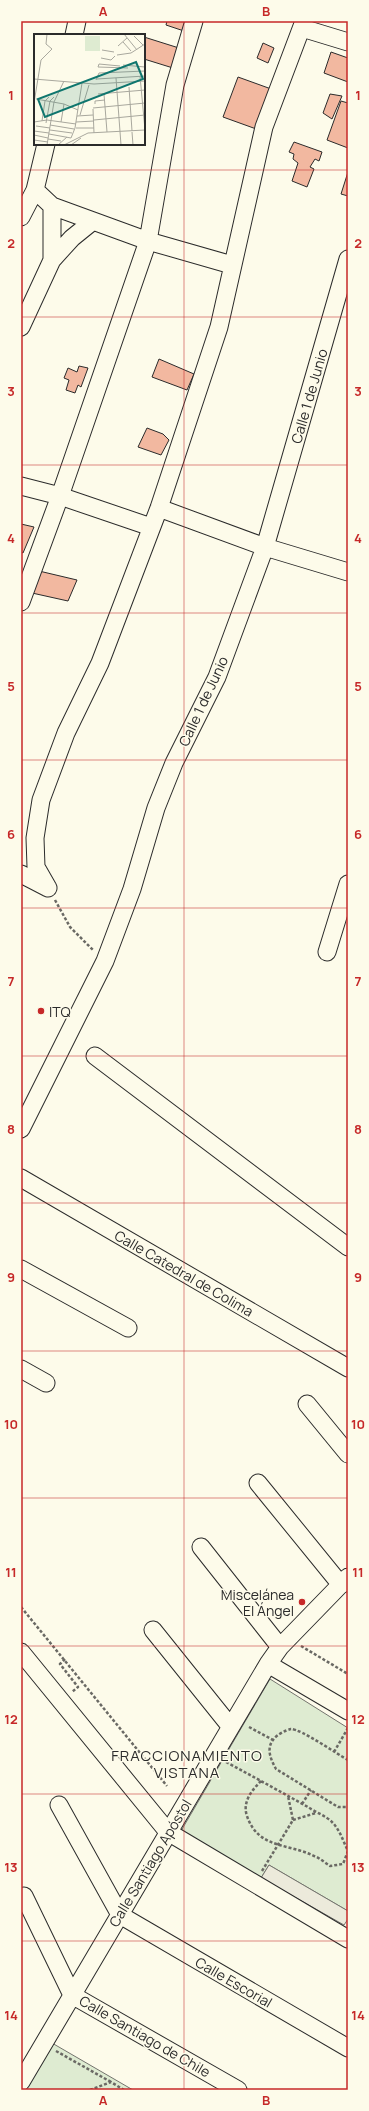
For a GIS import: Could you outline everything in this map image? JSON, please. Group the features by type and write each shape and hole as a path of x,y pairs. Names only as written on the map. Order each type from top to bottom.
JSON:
{"street":[{"path":"74,34 77,21"},
{"path":"21,602 60,496 148,241 176,85 194,21"},
{"path":"48,888 36,867 35,838 41,800 66,733 100,663 159,508 219,327 264,127 303,25 348,42"},
{"path":"21,217 35,190 46,145"},
{"path":"35,190 52,206 148,241 232,264"},
{"path":"52,206 52,260"},
{"path":"21,327 52,260 72,238 93,221"},
{"name":"Calle 1 de Junio","path":"21,1129 104,961 132,889 156,808 174,763 216,677 265,547 348,259"},
{"path":"21,486 60,496 151,527"},
{"path":"159,508 265,547 348,572"},
{"path":"21,874 48,888"},
{"path":"327,952 348,884"},
{"path":"95,1056 348,1247"},
{"name":"Calle Catedral de Colima","path":"21,1178 348,1368"},
{"path":"21,1269 128,1328"},
{"path":"21,1369 46,1383"},
{"path":"307,1404 348,1454"},
{"path":"258,1483 346,1579"},
{"path":"201,1547 284,1643"},
{"name":"Calle Santiago Apóstol","path":"21,2082 268,1664 284,1643 346,1579"},
{"path":"152,1630 233,1723"},
{"path":"21,1652 168,1832 348,1939"},
{"path":"268,1664 348,1711"},
{"path":"59,1805 120,1915"},
{"path":"24,1896 72,1995"},
{"name":"Calle Escorial","path":"120,1915 348,2048"},
{"name":"Calle Santiago de Chile","path":"72,1995 238,2090"}],"path":[{"path":"48,888 70,927 104,961"},
{"path":"21,1607 167,1786"},
{"path":"284,1643 348,1674"},
{"path":"233,1723 273,1740"},
{"path":"334,1752 348,1728"},
{"path":"348,1760 292,1729 282,1733 273,1740 269,1750 271,1761 276,1769 338,1806 348,1807"},
{"path":"214,1755 261,1781 288,1796 330,1820 340,1833 348,1851 343,1864 330,1866 315,1856 278,1845 261,1837 251,1828 245,1811 249,1794 261,1781"},
{"path":"302,1804 311,1790"},
{"path":"254,1884 293,1820 288,1796"},
{"path":"293,1820 317,1813"},
{"path":"43,2044 124,2090"},
{"path":"90,2090 110,2082"}],"green space":[{"path":"270,1679 348,1728 348,1911 269,1865 261,1878 181,1831"},
{"path":"52,2043 133,2090 25,2090"}],"shaded area":[{"path":"269,1865 348,1911 348,1919 344,1925 261,1878"}],"building":[{"path":"167,21 187,21 184,31 166,25"},
{"path":"145,37 179,48 173,68 145,59"},
{"path":"263,43 274,48 268,63 257,58"},
{"path":"331,52 348,58 348,82 324,73"},
{"path":"238,77 274,90 259,130 223,117"},
{"path":"330,94 342,96 332,119 323,113"},
{"path":"341,101 348,103 348,148 327,140"},
{"path":"294,142 322,152 319,161 315,159 310,167 314,169 307,187 292,181 298,163 293,159 294,154 289,152"},
{"path":"348,172 348,196 341,194"},
{"path":"159,359 194,374 187,390 152,377"},
{"path":"79,366 88,368 81,387 78,385 75,393 66,390 69,380 64,378 68,368 77,372"},
{"path":"147,428 163,434 169,440 161,455 138,447"},
{"path":"21,524 34,527 23,553 21,552"},
{"path":"39,571 77,580 68,601 32,593"}],"place":[{"name":"ITQ","path":"41,1011"},
{"name":"Miscelánea El Ángel","path":"302,1602"}],"district":[{"name":"FRACCIONAMIENTO VISTANA","path":"187,1764"}]}
